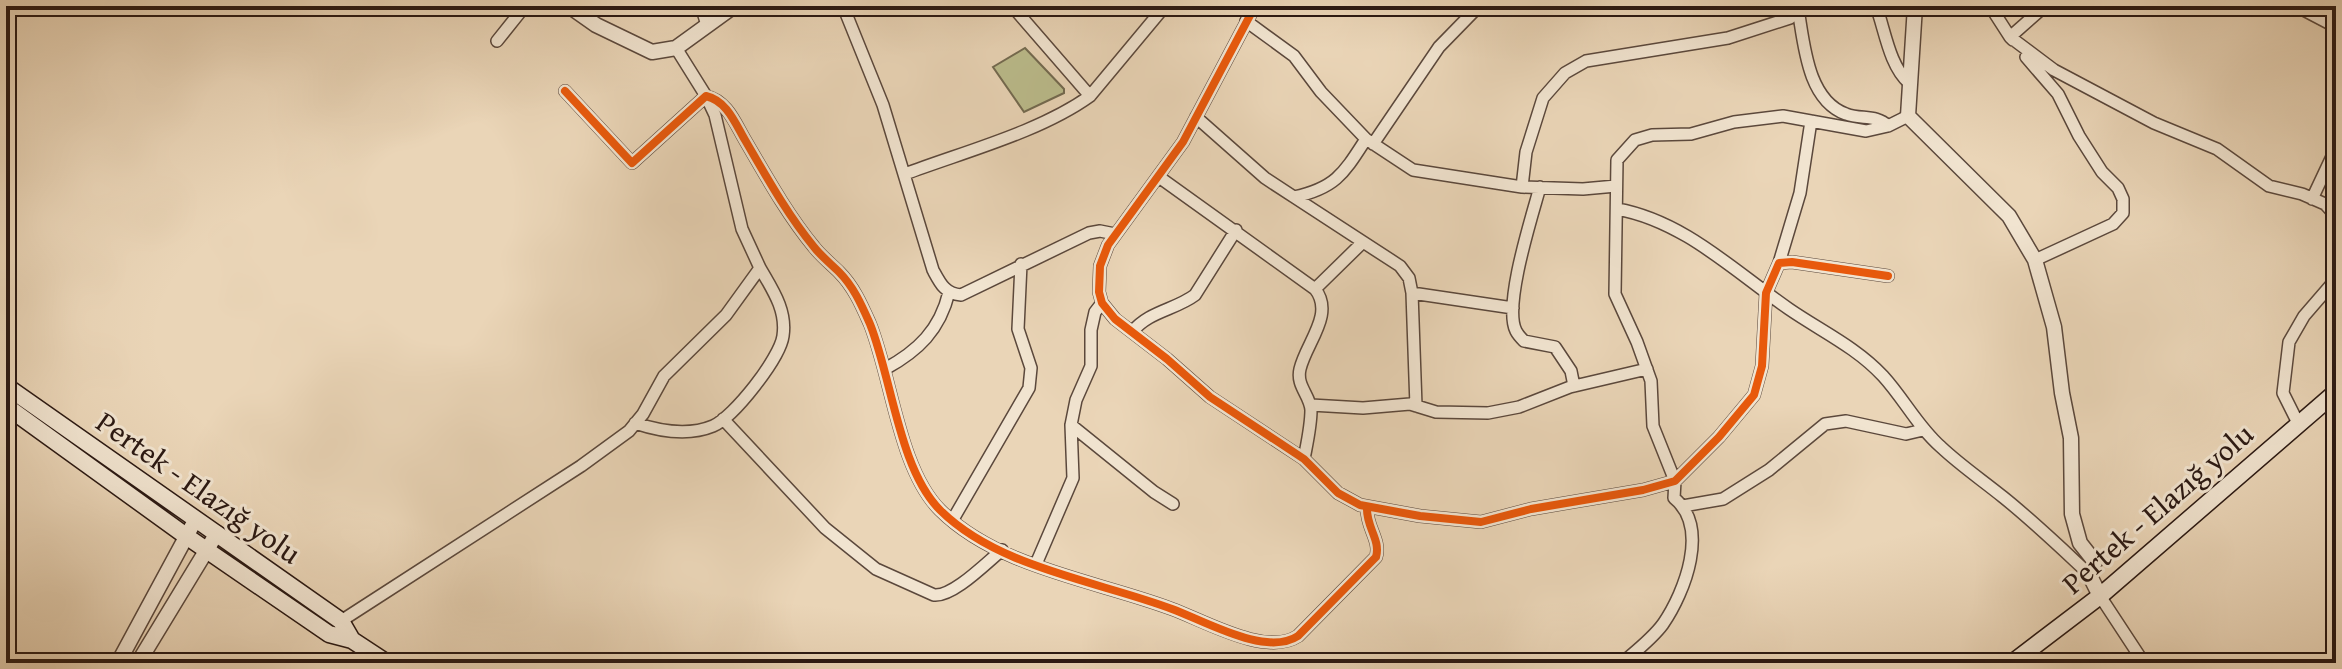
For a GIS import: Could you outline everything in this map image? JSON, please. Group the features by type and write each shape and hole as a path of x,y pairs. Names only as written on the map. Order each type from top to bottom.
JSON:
{"main road":[{"name":"Pertek - Elazığ yolu","path":"6,386 341,621 352,640"},
{"name":"Pertek - Elazığ yolu","path":"2012,663 2100,596 2336,392"},
{"name":"Pertek - Elazığ yolu","path":"6,406 186,536 329,634 352,640 387,663"}],"street":[{"path":"497,41 525,6"},
{"path":"569,6 596,25 652,52 676,48 734,6"},
{"path":"701,6 707,25"},
{"path":"843,6 883,105 933,270 942,287 961,295 1089,233 1108,231 1115,234"},
{"path":"905,174 1053,117 1090,96 1165,6"},
{"path":"1255,6 1183,142 1115,234 1100,266 1099,292 1102,303 1115,319 1225,409 1304,459 1338,493 1367,508 1469,523 1481,522 1675,481 1719,437 1754,395 1762,366 1766,293 1779,263 1800,193 1811,121"},
{"path":"1294,197 1319,191 1341,175 1439,47 1479,6"},
{"path":"1876,6 1893,59 1909,83"},
{"path":"1915,6 1908,116 2009,216 2035,260 2054,327 2071,438 2072,514 2080,543 2095,562 2089,574"},
{"path":"1990,6 2010,37 2058,94 2079,136 2123,199 2123,213 2113,224 2035,260"},
{"path":"2010,37 2045,6"},
{"path":"2296,6 2336,27"},
{"path":"1017,8 1090,96"},
{"path":"1522,187 1526,152 1543,98 1565,73 1586,61 1728,38 1790,18 1798,8"},
{"path":"1798,8 1809,65 1829,103 1846,114 1878,118 1888,126"},
{"path":"1246,21 1294,56 1321,92 1369,141 1413,170 1522,187 1583,189 1616,186"},
{"path":"2010,37 2054,70 2154,123 2217,149 2269,186 2325,204 2336,216"},
{"path":"635,423 661,432 713,427 771,366 783,336 782,309 742,229 715,115 676,48"},
{"path":"565,91 632,163 706,96"},
{"path":"706,96 725,106 788,212 815,249 853,289 885,369 911,461 926,492 952,521 1002,550 1036,564 1162,605 1231,633 1283,643 1298,636 1376,557 1378,545 1367,522 1367,508"},
{"path":"1622,663 1663,623 1684,583 1691,561 1692,538 1683,506 1674,498 1675,481 1653,426 1651,381 1615,294 1617,160 1635,140 1652,135 1691,134 1734,122 1783,116 1866,131 1888,126 1908,116"},
{"path":"1196,117 1265,178 1400,266 1409,278 1412,293 1416,406"},
{"path":"2312,199 2335,151"},
{"path":"1159,177 1236,230 1321,296 1323,312 1299,371 1299,386 1311,405 1304,459"},
{"path":"1540,187 1518,274 1513,308 1514,329 1524,341 1555,347 1571,371 1574,386"},
{"path":"1617,209 1640,213 1669,225 1868,361 1885,378 1923,430 1953,459 2016,508 2089,574 2144,663"},
{"path":"1132,332 1151,315 1195,295 1236,230"},
{"path":"1315,289 1363,242"},
{"path":"1779,263 1792,262 1888,276"},
{"path":"952,521 1029,388 1031,368 1018,329 1021,264"},
{"path":"341,621 581,466 629,431 643,414 664,376 726,315 760,268"},
{"path":"2298,423 2283,393 2289,342 2304,316 2336,279"},
{"path":"885,369 904,358 927,338 939,321 949,292"},
{"path":"1412,293 1513,308"},
{"path":"1036,564 1073,478 1071,425 1076,400 1091,366 1091,330 1095,312 1102,303"},
{"path":"1311,405 1363,408 1410,404 1436,412 1488,413 1519,407 1574,386 1647,369"},
{"path":"723,419 825,528 876,569 941,596 953,590 1002,550"},
{"path":"1683,506 1723,499 1769,470 1825,424 1846,421 1906,434 1923,430"},
{"path":"1071,425 1173,504"},
{"path":"118,663 195,519"},
{"path":"143,660 217,533"}],"green space":[{"path":"1025,48 1064,89 1064,93 1024,112 993,67"}],"cycle path":[{"path":"1255,6 1183,142 1108,245 1100,266 1099,292 1102,303 1115,319 1210,397 1304,459 1338,493 1360,505 1420,516 1481,522 1675,481 1719,437 1754,395 1762,366 1766,293 1779,263 1792,262 1888,276"},
{"path":"565,91 632,163 706,96 725,108 795,221 857,297 878,346 906,448 926,492 940,510 990,546 1050,571 1172,609 1235,635 1269,642 1285,641 1298,636 1376,557 1377,545 1367,508"}]}
